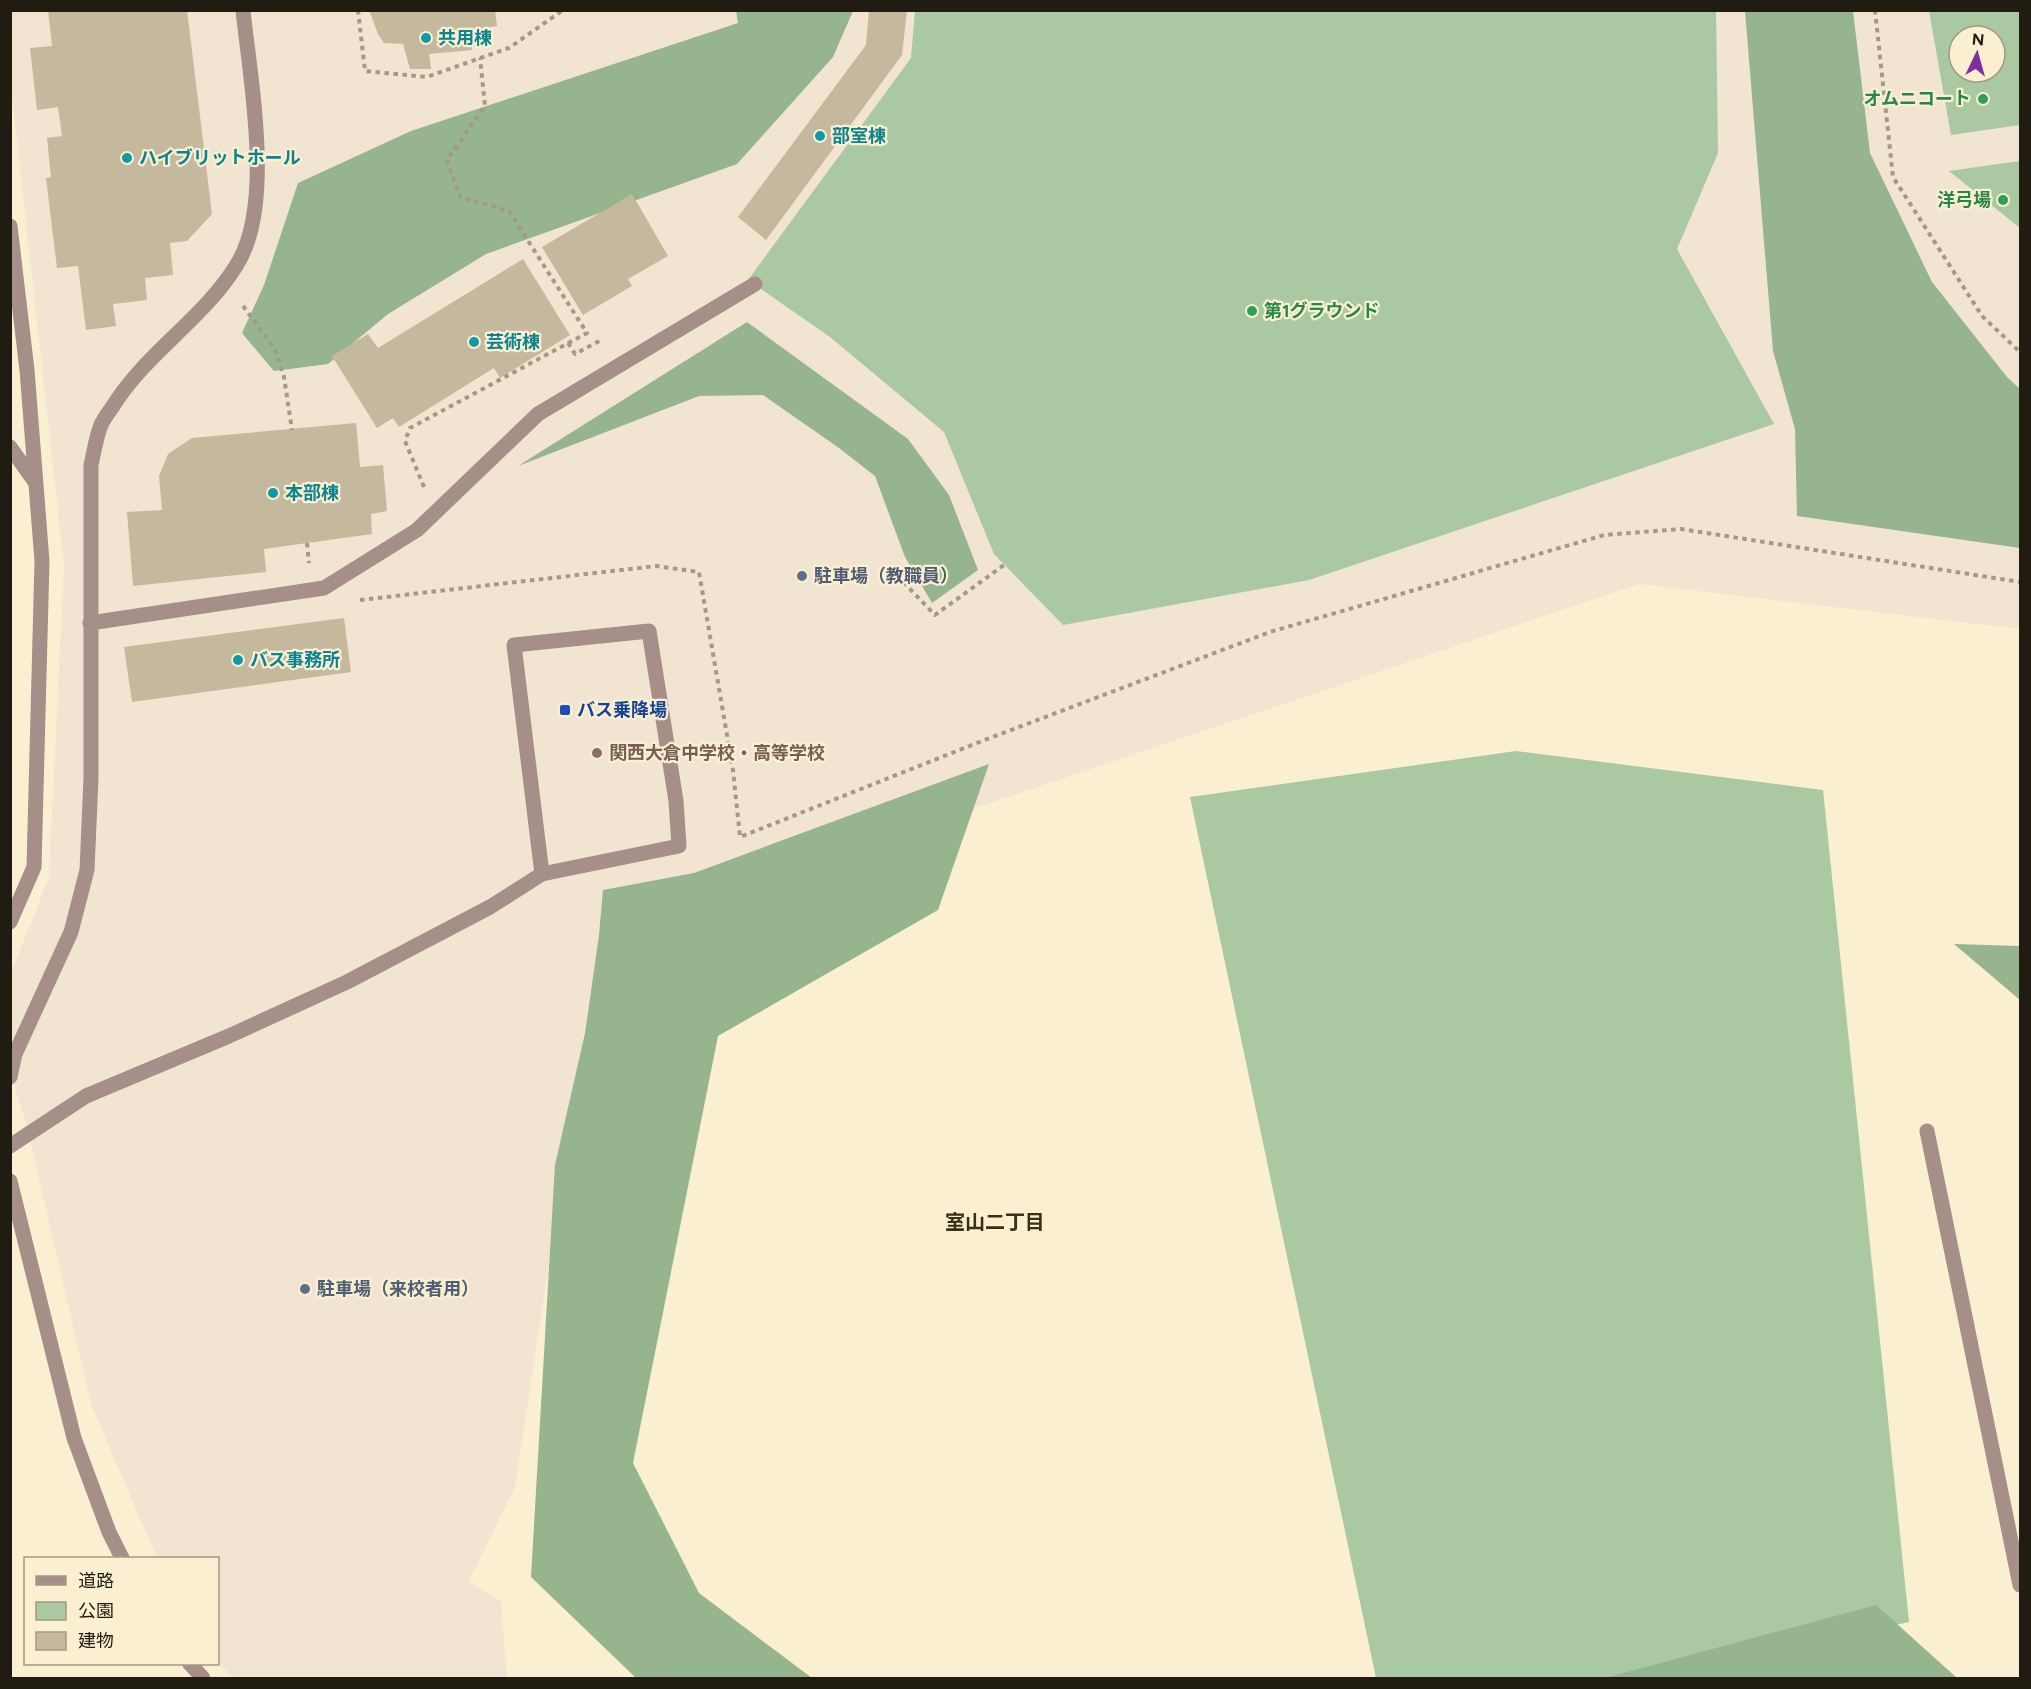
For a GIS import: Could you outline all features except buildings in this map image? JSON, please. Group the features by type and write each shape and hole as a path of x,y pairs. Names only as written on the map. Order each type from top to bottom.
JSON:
{"street":[{"path":"10,1077 15,1054 71,932 87,870 91,778 91,465 101,425 125,386 216,293 237,265 249,235 256,203 259,162 243,10"},
{"path":"10,226 27,370 42,561 34,867 10,922"},
{"path":"90,622 324,588 417,530 538,414 755,284"},
{"path":"10,447 34,482"},
{"path":"10,1146 86,1096 229,1036 347,982 490,907 542,874 679,846 676,801 650,631 514,645 542,874"},
{"path":"1927,1131 2020,1586"},
{"path":"10,1181 74,1438 122,1557"},
{"path":"190,1665 203,1678"}],"path":[{"path":"358,10 365,70 427,77 509,48 563,10"},
{"path":"1875,10 1893,177 1982,316 2020,352"},
{"path":"435,512 405,441 410,428 587,333 509,211 460,197 447,159 485,105 480,58"},
{"path":"243,306 275,349 284,377 292,430"},
{"path":"733,770 740,837 982,741 1270,632 1604,535 1681,529 2020,582"},
{"path":"891,569 935,615 1004,565"},
{"path":"357,601 400,596"}],"shaded area":[{"name":"関西大倉中学校・高等学校","path":"11,11 2020,11 2020,629 1639,584 599,935 515,1487 468,1582 501,1601 507,1678 233,1678 219,1663 219,1557 157,1557 91,1404 27,1127 11,1074 10,976 49,877 64,565 11,87"}],"green space":[{"path":"736,11 853,11 833,57 737,164 486,254 388,314 328,364 274,371 242,333 264,285 298,183 411,131 738,23"},
{"name":"第1グラウンド","path":"915,11 1716,11 1718,153 1677,249 1774,424 1309,580 1063,625 994,554 944,432 830,337 748,280 911,58"},
{"path":"1745,11 1853,11 1870,153 1932,282 2007,377 2020,389 2020,548 1797,516 1795,429 1773,351"},
{"name":"オムニコート","path":"1929,11 2020,11 2020,125 1951,135"},
{"name":"洋弓場","path":"2020,161 2020,228 1949,171"},
{"path":"747,322 908,439 949,495 978,570 932,603 905,557 875,476 763,395 699,396 518,466"},
{"path":"1516,751 1823,790 1909,1622 1645,1678 1376,1678 1190,797"},
{"path":"989,764 938,910 718,1036 633,1463 699,1593 812,1678 636,1678 531,1577 555,1165 585,1033 603,890 694,873"},
{"path":"1954,944 2020,946 2020,1000"},
{"path":"1876,1605 1957,1678 1605,1678"}],"place":[{"name":"共用棟","path":"426,38"},
{"name":"オムニコート","path":"1983,99"},
{"name":"部室棟","path":"820,136"},
{"name":"ハイブリットホール","path":"127,158"},
{"name":"洋弓場","path":"2003,200"},
{"name":"第1グラウンド","path":"1252,311"},
{"name":"芸術棟","path":"474,342"},
{"name":"本部棟","path":"273,493"},
{"name":"駐車場（教職員）","path":"802,576"},
{"name":"バス事務所","path":"238,660"},
{"name":"バス乗降場","path":"565,710"},
{"name":"関西大倉中学校・高等学校","path":"597,753"},
{"name":"駐車場（来校者用）","path":"305,1289"}],"district":[{"name":"室山二丁目","path":"995,1222"}]}
